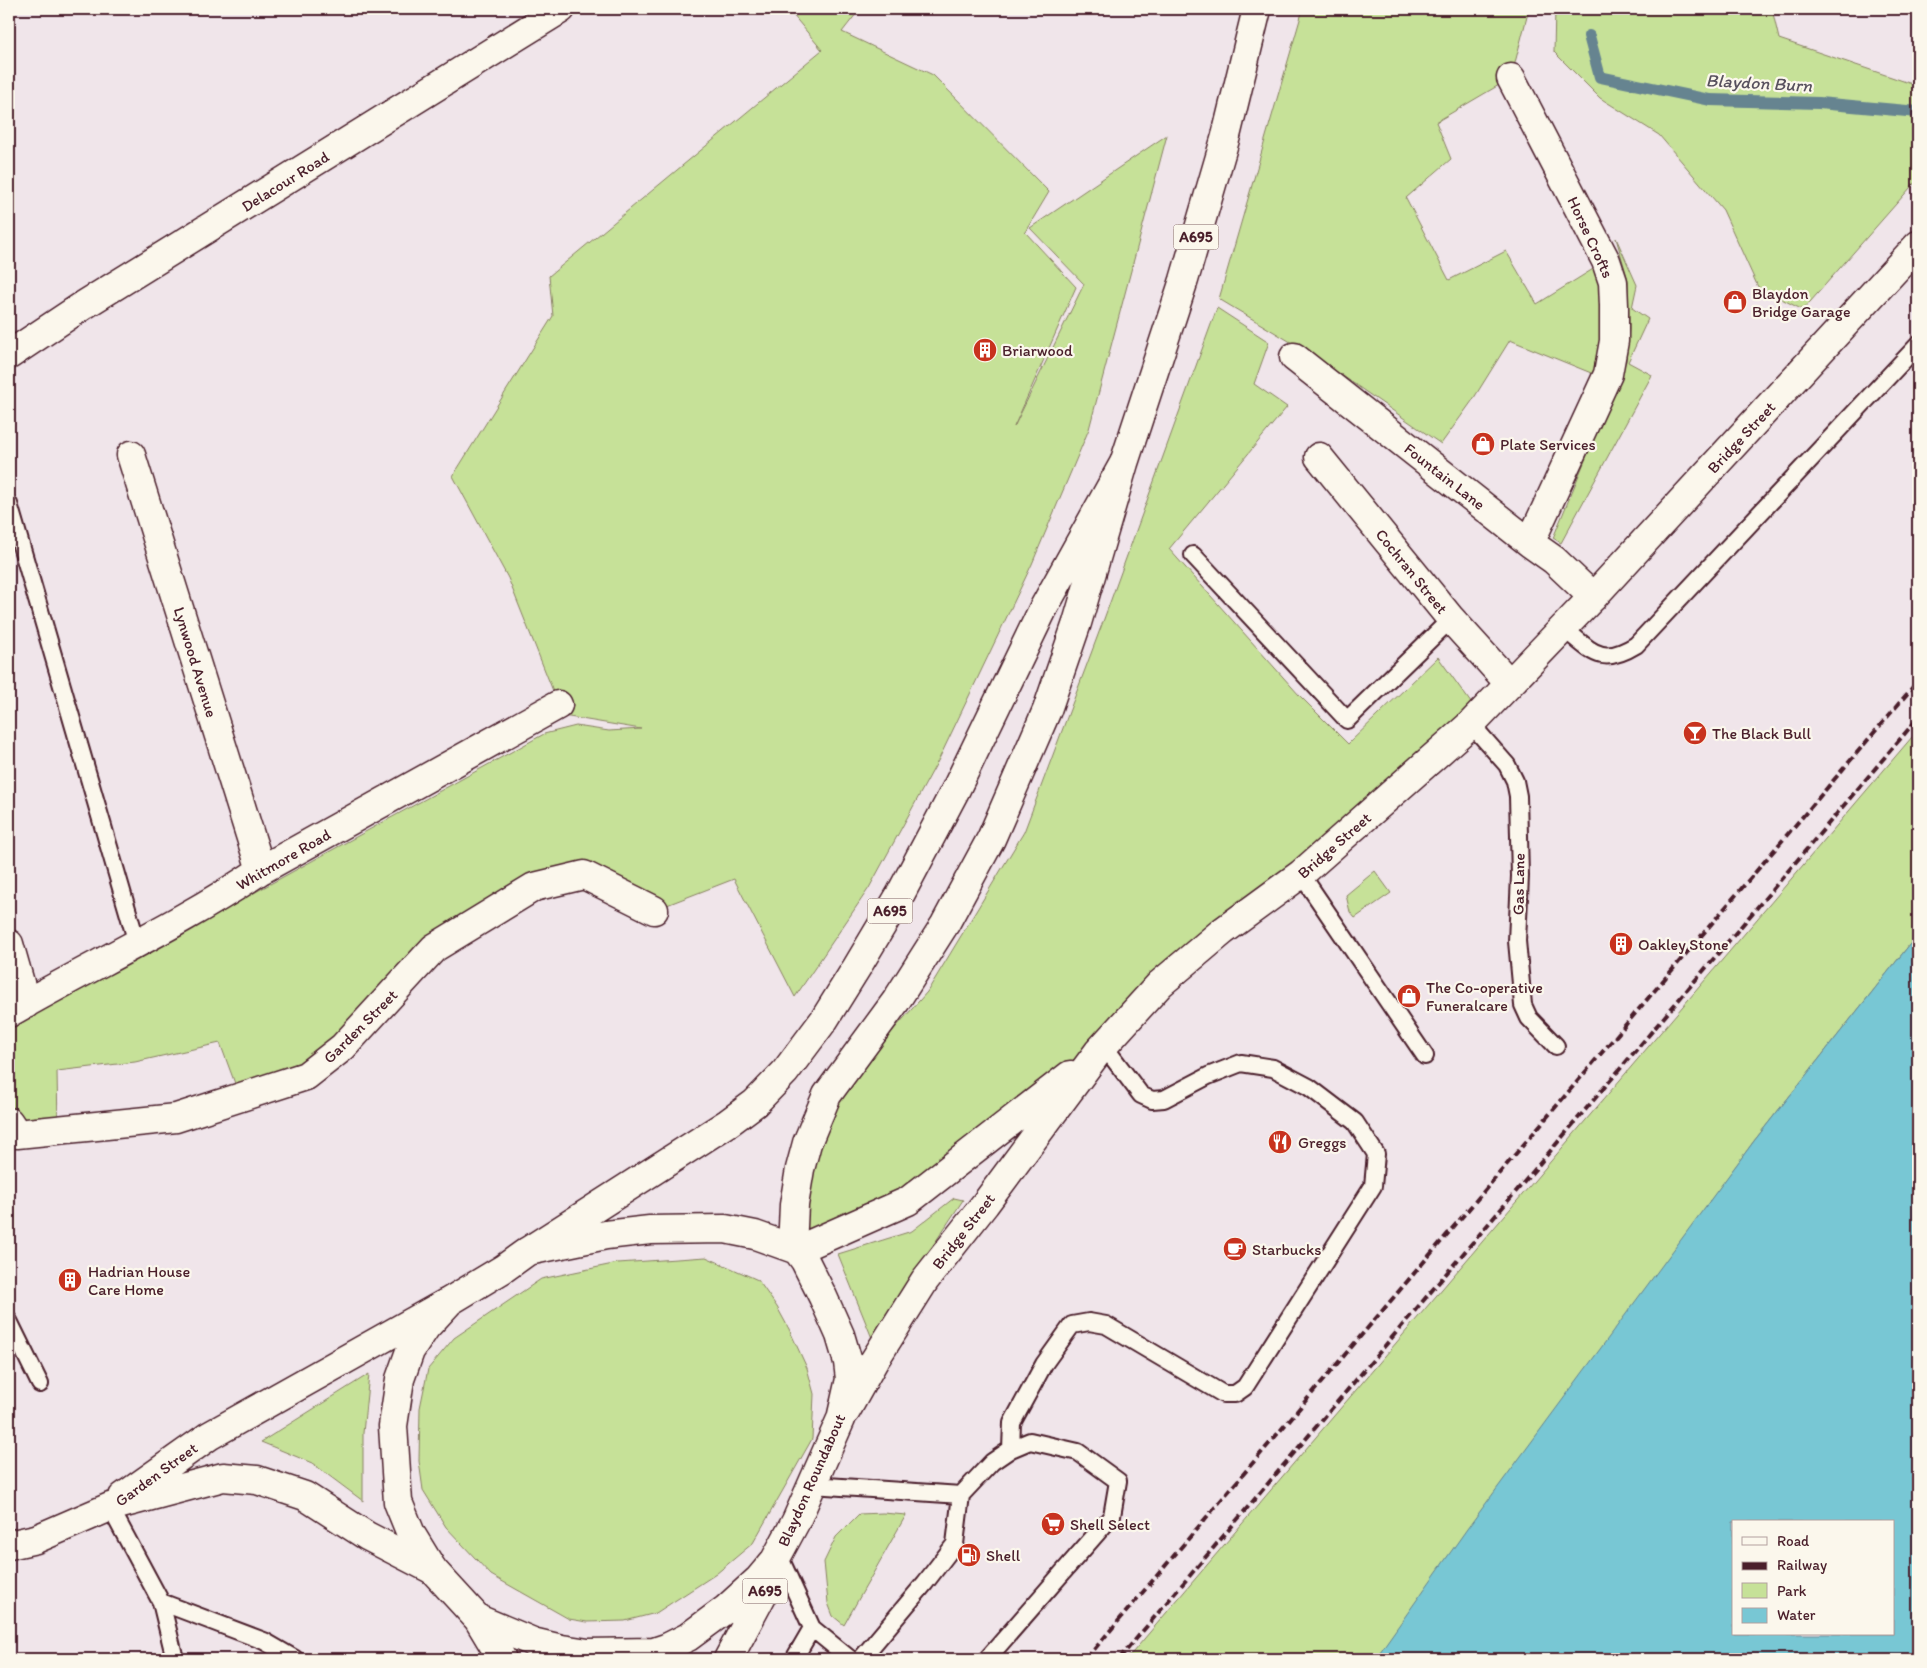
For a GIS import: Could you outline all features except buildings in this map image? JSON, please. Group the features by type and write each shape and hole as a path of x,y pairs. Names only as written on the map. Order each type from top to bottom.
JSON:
{"main road":[{"name":"Delacour Road","path":"9,355 84,305 561,9"},
{"name":"A695","path":"794,1249 794,1205 807,1143 827,1095 896,1002 945,924 991,839 1047,710 1077,623 1124,463 1186,270 1226,136 1257,9"},
{"name":"Horse Crofts","path":"1511,78 1606,261 1613,282 1614,306 1614,341 1608,374 1530,543"},
{"name":"Bridge Street","path":"841,1419 874,1361 925,1280 985,1204 1101,1049 1160,984 1223,931 1301,874 1471,724 1599,591 1918,245"},
{"name":"Fountain Lane","path":"1294,356 1530,543 1599,591"},
{"name":"Lynwood Avenue","path":"131,455 261,870"},
{"name":"Cochran Street","path":"1319,457 1451,619 1509,683"},
{"name":"A695","path":"528,1251 720,1128 755,1103 785,1072 824,1020 900,894 956,789 1043,609 1124,463"},
{"name":"Whitmore Road","path":"17,1009 137,943 261,870 558,705"},
{"name":"Garden Street","path":"9,1122 17,1134 176,1118 306,1076 344,1046 434,948 534,887 584,875 654,910"},
{"path":"9,944 17,1009"},
{"name":"Bridge Street","path":"794,1249 908,1201 1101,1049"},
{"name":"Blaydon Roundabout","path":"725,1229 755,1235 794,1249 805,1261 824,1297 840,1335 848,1362 850,1379 841,1419 796,1521 775,1560 759,1579 726,1610 688,1637 654,1652 588,1653 562,1649 533,1642 478,1619 433,1570 411,1534 398,1502 394,1466 393,1426 400,1379 410,1351 426,1326 450,1301 503,1269 528,1251 620,1233 725,1229"},
{"name":"Garden Street","path":"110,1507 208,1436 450,1301"},
{"name":"Garden Street","path":"110,1507 223,1477 257,1480 305,1496 367,1536 433,1570"},
{"path":"9,1545 36,1539 110,1507"},
{"name":"A695","path":"728,1659 782,1560 796,1521"},
{"path":"478,1619 502,1659"}],"lane":[{"path":"1563,628 1595,653 1606,656 1620,655 1636,646 1918,345"},
{"path":"9,504 137,943"},
{"path":"1193,555 1347,720 1451,619"},
{"name":"Gas Lane","path":"1471,724 1507,765 1515,781 1518,796 1520,876 1516,942 1523,1005 1529,1018 1556,1046"},
{"path":"1301,874 1425,1056"},
{"path":"1011,1449 1012,1423 1044,1364 1072,1325 1089,1322 1106,1326 1223,1394 1235,1394 1245,1387 1373,1186 1376,1154 1355,1122 1309,1087 1273,1068 1241,1063 1208,1076 1164,1099 1152,1100 1141,1095 1101,1049"},
{"path":"9,1321 40,1384"},
{"path":"860,1659 925,1584 955,1544 961,1495 992,1462 1011,1449 1030,1441 1078,1452 1118,1480 1112,1516 987,1659"},
{"path":"812,1485 961,1495"},
{"path":"110,1507 161,1602 174,1659"},
{"path":"782,1560 812,1628 850,1659"},
{"path":"161,1602 264,1641 295,1659"},
{"path":"794,1659 812,1628"}],"green space":[{"path":"788,9 860,9 842,32 933,75 1049,192 1025,232 1076,287 1014,427 1084,284 1030,228 1167,135 1089,429 1032,564 939,759 869,888 795,997 734,879 654,910 584,875 434,948 343,1047 240,1097 220,1043 135,1062 57,1071 58,1129 9,1122 9,1014 241,883 250,895 544,734 576,726 609,731 641,729 563,716 508,578 453,476 553,316 549,276 822,50"},
{"path":"1303,9 1529,9 1511,78 1436,122 1451,159 1406,198 1449,280 1506,251 1537,304 1606,261 1601,377 1510,340 1472,401 1441,444 1314,356 1219,299"},
{"path":"1555,9 1772,9 1779,39 1918,86 1918,179 1803,310 1758,287 1723,210 1659,135 1600,98 1554,52"},
{"path":"1616,238 1637,285 1632,308 1648,319 1628,362 1652,375 1561,543 1553,538 1626,361 1629,329 1628,280"},
{"path":"1217,308 1269,342 1254,384 1287,407 1169,549 1299,695 1348,744 1438,657 1479,714 1089,1057 908,1201 794,1252 797,1139 927,992 1024,832"},
{"path":"1918,730 1918,934 1754,1141 1377,1659 1127,1659"},
{"path":"1375,871 1391,893 1355,918 1350,912 1346,895"},
{"path":"954,1198 963,1200 872,1338 838,1254 912,1231"},
{"path":"706,1257 758,1280 777,1307 807,1368 814,1394 812,1439 753,1543 716,1574 656,1613 625,1621 587,1622 569,1619 491,1575 446,1527 423,1490 419,1461 420,1408 428,1369 454,1338 541,1279 618,1263"},
{"path":"369,1374 363,1433 363,1501 312,1463 261,1442"},
{"path":"883,1513 906,1515 844,1625 833,1616 828,1603 824,1562 836,1537 859,1514"}],"water":[{"path":"1918,934 1918,1659 1375,1659 1467,1529 1754,1141"}],"waterway":[{"name":"Blaydon Burn","path":"1589,36 1600,77 1710,100 1819,103 1918,112"}],"railway":[{"path":"1086,1659 1918,681"},
{"path":"1119,1659 1918,718"}],"place":[{"name":"Blaydon Bridge Garage","path":"1735,302"},
{"name":"Briarwood","path":"985,350"},
{"name":"Plate Services","path":"1483,444"},
{"name":"The Black Bull","path":"1695,733"},
{"name":"Oakley Stone","path":"1621,944"},
{"name":"The Co-operative Funeralcare","path":"1409,996"},
{"name":"Greggs","path":"1280,1142"},
{"name":"Starbucks","path":"1235,1249"},
{"name":"Hadrian House Care Home","path":"70,1280"},
{"name":"Shell Select","path":"1053,1524"},
{"name":"Shell","path":"969,1555"}]}
